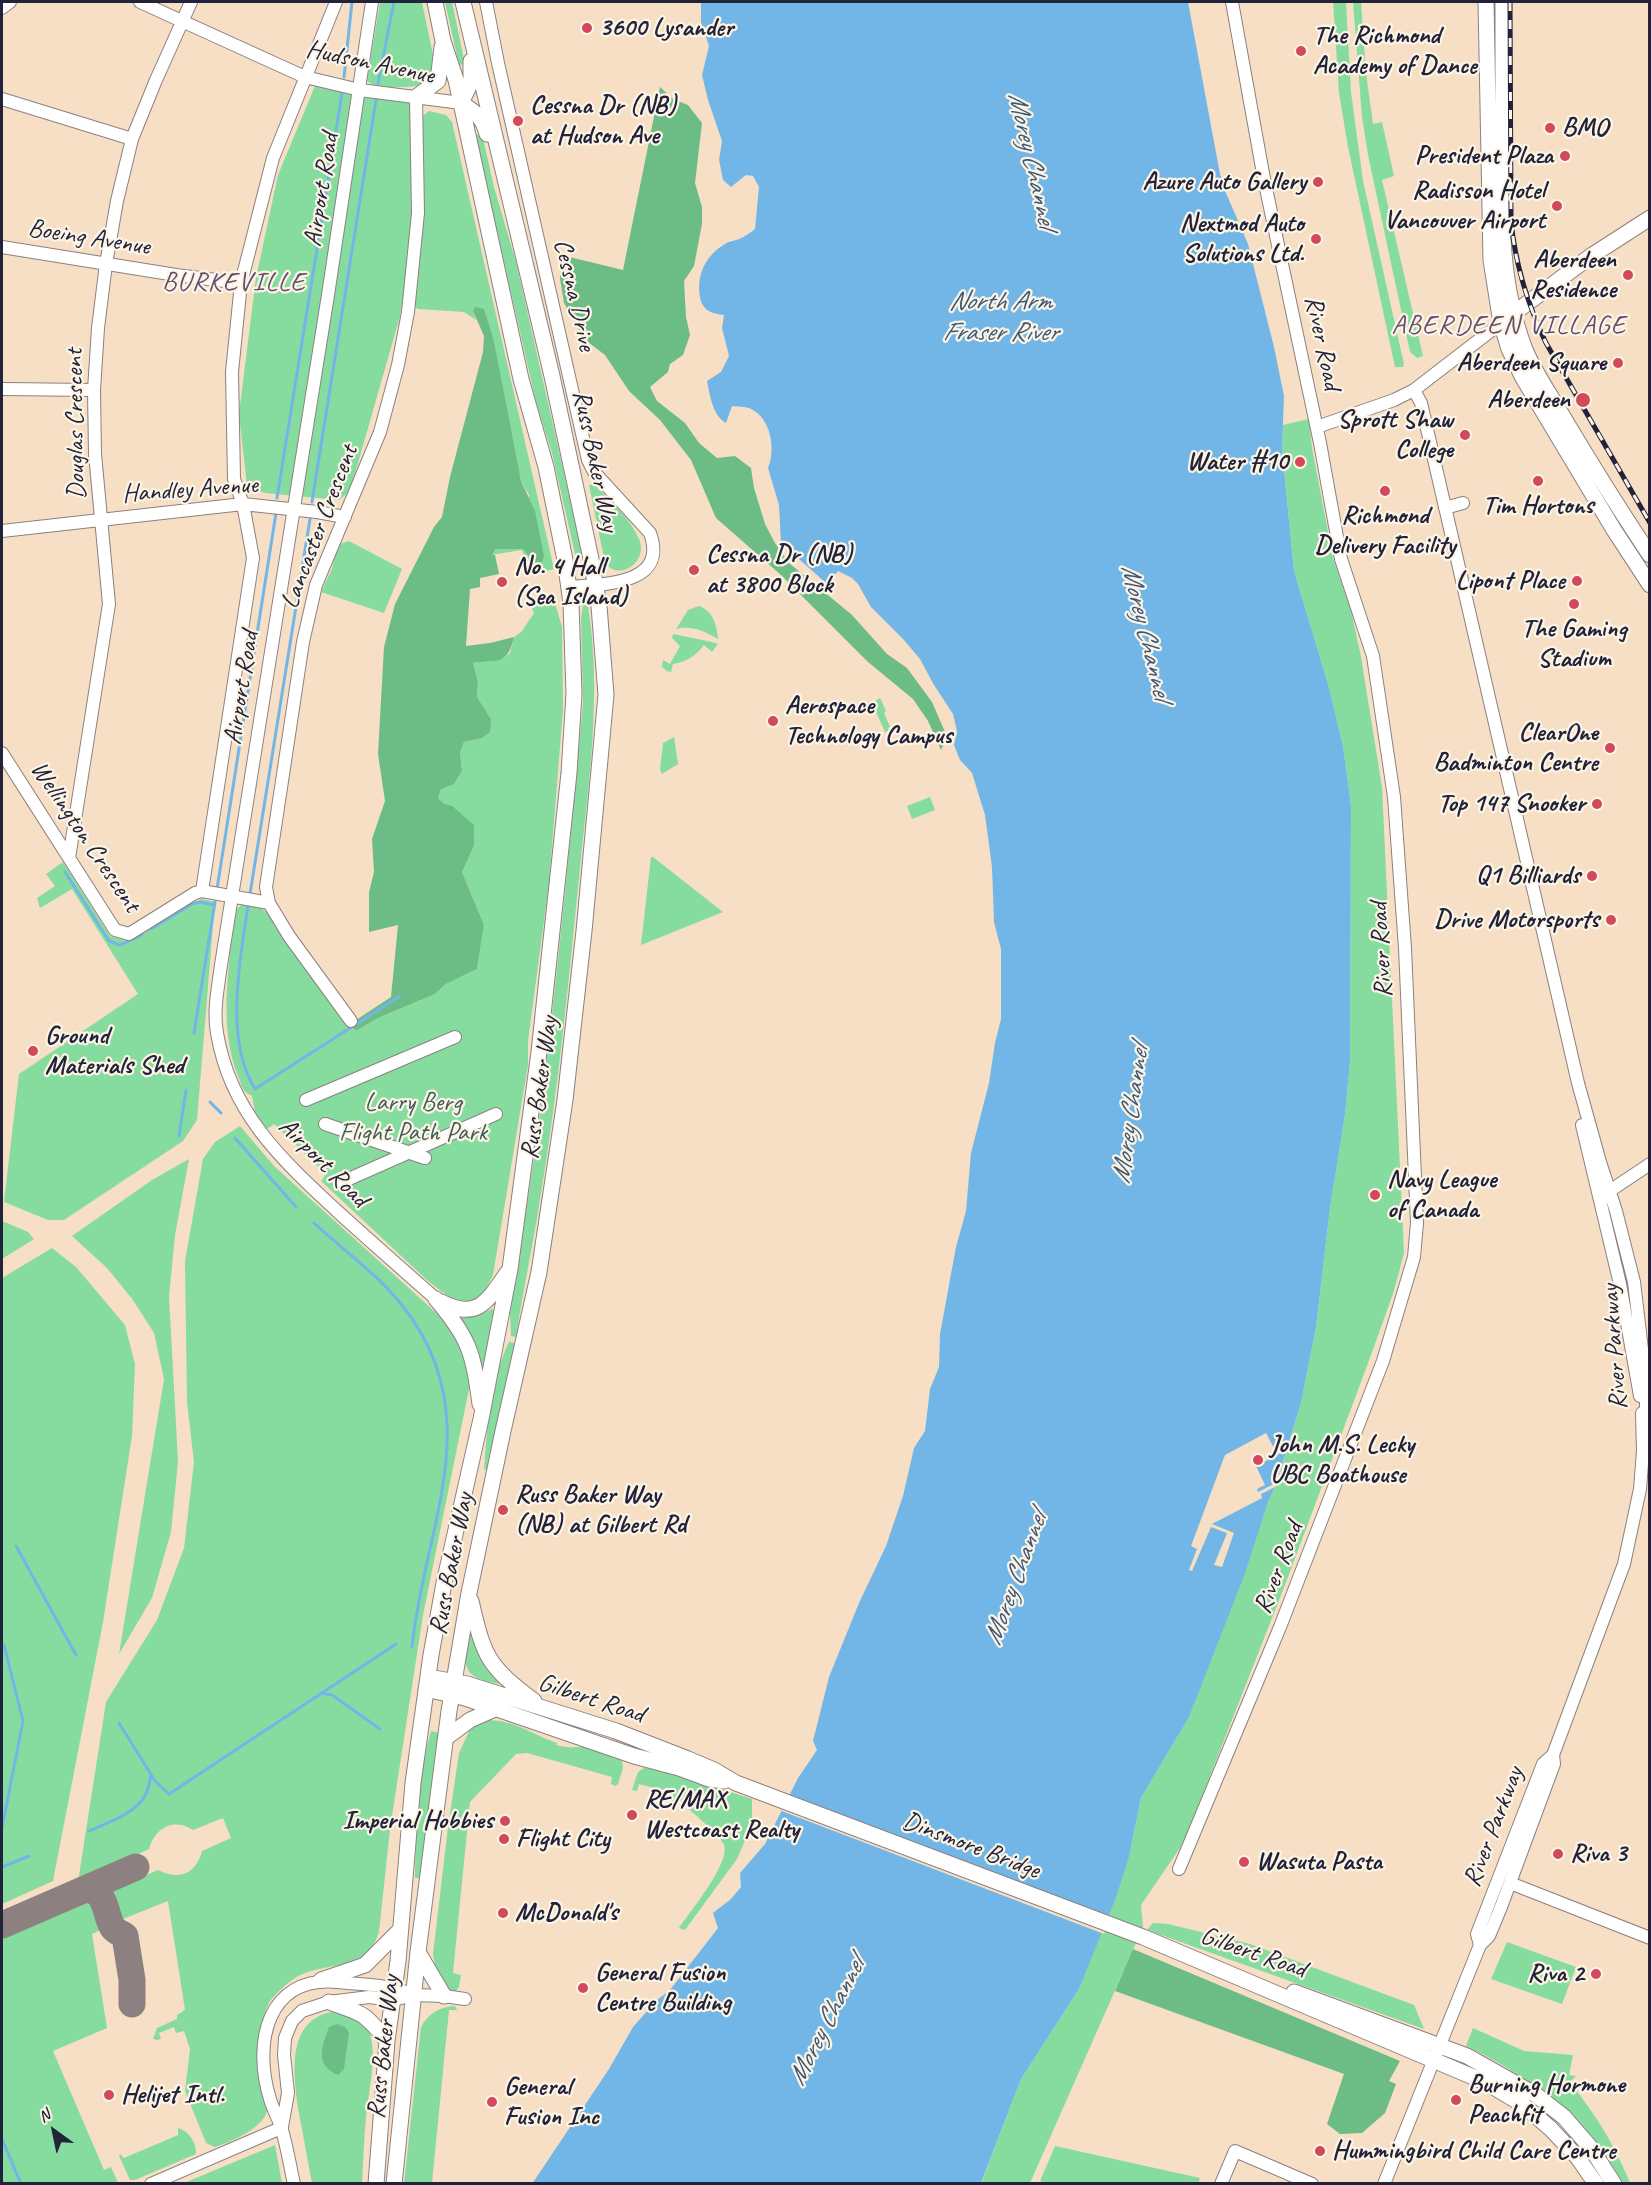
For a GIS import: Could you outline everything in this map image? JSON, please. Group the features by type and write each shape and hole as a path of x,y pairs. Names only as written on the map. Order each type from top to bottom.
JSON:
{"main road":[{"name":"Russ Baker Way","path":"376,2184 387,2041 394,1994 413,1783 444,1583 482,1419 510,1269 535,1095 569,773 574,694 569,587 546,467 521,379 456,80 443,42 435,2"},
{"name":"Russ Baker Way","path":"394,2184 418,1952 453,1688 469,1593 539,1272 570,1060 606,695 596,585 552,376 463,2"},
{"path":"1486,2 1491,260 1507,318 1594,469 1650,555"},
{"path":"1503,2 1503,239 1509,349 1523,378 1608,520 1648,581"},
{"path":"472,40 471,82 461,104 478,113 482,119 500,191 518,234"},
{"path":"416,97 438,81 443,42"},
{"path":"1507,318 1591,256 1650,218"},
{"path":"436,1299 463,1310 476,1308 486,1303 510,1269"},
{"path":"436,1299 451,1317 470,1347 474,1360 482,1419"},
{"path":"469,1593 481,1644 489,1660 508,1682 546,1710"},
{"name":"Gilbert Road","path":"427,1683 453,1688 495,1709 709,1779 738,1784"},
{"name":"Gilbert Road","path":"453,1688 476,1686 616,1731 714,1770 738,1784"},
{"path":"447,1737 470,1720 495,1709"},
{"name":"Dinsmore Bridge","path":"738,1784 1181,1953"},
{"path":"321,1980 365,1965 399,1931"},
{"path":"418,1952 444,1996"},
{"name":"Gilbert Road","path":"1181,1953 1362,2016 1474,2060 1536,2095 1564,2117 1591,2148 1614,2184"},
{"name":"Gilbert Road","path":"1181,1953 1433,2062 1485,2082 1522,2104 1565,2143 1596,2184"},
{"path":"329,2002 367,2017 387,2041"}],"street":[{"path":"2,8 10,2"},
{"name":"Hudson Avenue","path":"140,2 306,77 360,90 461,104"},
{"name":"Douglas Crescent","path":"69,858 109,604 94,454 94,390 98,328 106,264 117,201 132,139 191,2"},
{"path":"269,903 202,891 253,558 243,504 234,479 232,372 241,283 273,158 336,2"},
{"name":"Airport Road","path":"372,2 294,509 220,965 215,1018 225,1066 233,1090 251,1121 279,1156 353,1226 436,1299"},
{"name":"Cessna Drive","path":"486,2 588,460 594,472 650,533 653,543 653,554 642,573 630,579 569,587"},
{"name":"River Road","path":"1179,1869 1280,1627 1383,1361 1414,1251 1417,1224 1409,1018 1394,796 1373,656 1341,558 1317,427 1264,178 1232,2"},
{"name":"Lancaster Crescent","path":"351,1021 288,936 269,903 267,887 303,642 316,585 380,432 398,365 408,312 418,213 416,97"},
{"path":"2,99 132,139"},
{"name":"Boeing Avenue","path":"2,247 241,283"},
{"path":"1317,427 1394,400 1414,390 1507,318"},
{"path":"2,389 94,390"},
{"path":"1414,390 1421,403 1578,1083"},
{"path":"1445,508 1463,503"},
{"name":"Handley Avenue","path":"2,531 243,504 345,517"},
{"name":"Wellington Crescent","path":"2,753 115,930 129,934 195,893 202,891"},
{"path":"306,1100 456,1036"},
{"name":"River Parkway","path":"1578,1083 1600,1162 1611,1190 1638,1304 1646,1383 1646,1413 1643,1420"},
{"name":"River Parkway","path":"1578,1083 1578,1108 1620,1284 1643,1420"},
{"path":"342,1182 496,1114"},
{"path":"325,1124 425,1158"},
{"path":"1633,1362 1634,1327 1606,1202 1611,1190 1650,1164"},
{"path":"1553,1755 1624,1564 1640,1488 1643,1420"},
{"name":"River Parkway","path":"1439,2046 1480,1945 1489,1936 1510,1883 1554,1764 1553,1755"},
{"name":"River Parkway","path":"1480,1945 1477,1934 1494,1886 1543,1764 1553,1755"},
{"path":"1510,1883 1650,1938"},
{"path":"294,2184 281,2128 270,2098 265,2064 264,2040 269,2019 277,2004 289,1992 321,1980 394,1994 465,1999"},
{"path":"281,2128 288,2093 284,2055 288,2028 292,2020 302,2011 329,2002 394,1994"},
{"path":"1384,2184 1439,2046"},
{"path":"151,2184 281,2128"},
{"path":"1221,2184 1235,2151 1312,2184"}],"green space":[{"path":"380,2 422,2 435,65 434,76 424,85 386,87 367,81"},
{"path":"445,2 452,2 465,64 459,65"},
{"path":"1333,2 1346,2 1351,92 1363,181 1403,367 1395,367 1348,147 1339,93"},
{"path":"1353,2 1361,2 1366,73 1373,124 1382,122 1394,176 1382,180 1423,356 1417,358 1410,352 1368,155 1362,117"},
{"path":"315,86 406,99 411,106 414,215 411,250 400,316 350,491 339,500 265,493 247,486 239,414 256,278 278,175"},
{"path":"660,87 673,99 688,105 702,123 695,183 702,207 702,224 694,266 684,281 686,317 690,335 683,355 670,364 668,372 650,387 657,401 685,423 699,443 717,458 735,456 751,468 754,488 765,524 775,543 789,563 852,615 887,654 907,668 932,702 945,732 941,750 928,721 913,699 868,662 781,575 716,518 691,460 660,420 629,391 605,355 584,339 564,303 560,279 561,255 623,270"},
{"path":"429,111 446,115 452,122 554,569 534,574 522,550 491,555 495,549 523,549 530,558 529,495 521,481 513,446 494,341 473,311 476,320 464,312 418,309 414,306 421,117"},
{"path":"482,134 494,187 516,262 581,548 578,558 576,558 552,453 536,402 475,135"},
{"path":"475,307 484,309 494,341 521,481 535,511 544,556 542,562 539,563 533,562 523,549 495,549 492,555 495,555 499,574 480,578 480,587 470,589 466,646 514,637 505,657 496,661 473,663 478,682 477,697 491,719 490,732 482,738 464,742 460,753 462,770 454,784 441,789 438,798 444,804 452,806 474,825 474,846 462,872 484,925 477,969 446,984 435,994 378,1018 356,1031 350,1024 391,997 398,925 369,932 369,892 374,872 372,839 385,801 378,754 384,647 395,604 434,527 442,517 450,477 483,352 484,336 473,311"},
{"path":"1309,419 1312,448 1333,558 1351,610 1361,657 1382,787 1404,1253 1393,1294 1367,1366 1285,1585 1184,1842 1141,1905 1143,1927 1030,2183 981,2184 1021,2079 1079,1989 1129,1857 1141,1798 1189,1717 1276,1485 1301,1403 1316,1327 1330,1208 1345,1115 1350,1061 1351,805 1343,746 1328,684 1294,571 1282,450 1283,425"},
{"path":"594,484 625,517 639,539 640,555 631,567 625,570 611,568 605,563 589,485"},
{"path":"349,541 402,569 384,613 321,592 332,569 337,545"},
{"name":"Larry Berg Flight Path Park","path":"554,600 562,627 563,710 549,883 528,1041 528,1065 493,1275 484,1293 472,1303 454,1301 428,1281 321,1181 326,1174 274,1124 266,1130 256,1117 252,1096 242,1087 229,1040 227,1000 233,920 239,907 248,904 260,908 271,916 356,1031 378,1018 435,994 446,984 477,969 484,925 462,872 474,846 438,798 441,789 462,770 460,753 464,742 482,738 491,719 477,697 478,682 473,663 504,658 510,653 514,637 522,631 534,613 532,609 534,606"},
{"path":"586,604 592,638 594,671 590,770 553,1112 516,1337 511,1336 510,1312 533,1166 560,945 583,702 581,618 583,605"},
{"path":"699,606 708,611 713,619 718,639 698,630 676,629 688,610"},
{"path":"673,634 718,644 712,652 704,645 690,658 673,664 671,672 662,667 663,660 670,664 680,646 672,638"},
{"path":"880,698 886,711 884,713 890,731 885,732 872,703"},
{"path":"674,737 678,764 662,774 660,770 663,743"},
{"path":"930,797 935,810 912,819 907,806"},
{"path":"651,857 653,857 723,912 641,945"},
{"path":"63,862 110,936 127,941 177,910 202,899 215,902 197,1120 183,1141 64,1220 48,1220 4,1202 19,1074 138,994 72,889 40,908 37,898 55,886 46,874"},
{"path":"240,1126 274,1166 444,1320 461,1341 470,1384 423,1615 390,1829 379,1932 374,1944 359,1958 300,1975 272,1999 267,2006 259,2043 268,2101 265,2116 249,2131 215,2147 206,2143 185,2091 190,2049 184,2031 176,2033 174,2027 159,2033 161,2039 153,2039 157,2028 177,2019 177,2015 185,2010 168,1901 123,1919 116,1915 112,1901 113,1890 158,1870 180,1875 191,1870 196,1865 202,1851 231,1838 223,1818 193,1830 179,1825 166,1827 156,1835 149,1849 78,1882 106,1702 157,1620 184,1548 194,1462 187,1402 185,1261 203,1159 215,1142"},
{"path":"189,1159 175,1235 169,1297 178,1461 171,1532 152,1598 119,1654 164,1379 154,1333 133,1300 107,1268 72,1236 152,1180"},
{"path":"2,1221 28,1232 34,1239 2,1259"},
{"path":"52,1248 76,1267 125,1325 135,1364 132,1436 103,1622 53,1881 2,1904 2,1278"},
{"path":"494,1310 484,1364 480,1366 477,1351 461,1318 479,1315"},
{"path":"509,1342 515,1343 487,1470 484,1469 493,1389"},
{"path":"470,1629 501,1682 499,1684 486,1681 470,1673 467,1667 466,1651"},
{"path":"485,1720 514,1724 557,1743 556,1745 602,1751 622,1761 623,1768 618,1784 615,1786 611,1784 612,1777 527,1753 516,1754 470,1802 453,1973 461,1975 456,1991 450,1990 442,1983 433,1954 459,1753 471,1727"},
{"path":"431,1731 440,1733 420,1878 415,1878 420,1786"},
{"path":"644,1768 657,1768 752,1799 752,1824 737,1859 685,1930 679,1928 717,1873 725,1851 723,1843 679,1800 673,1805 665,1798 666,1791 639,1784 637,1791 632,1790 638,1772"},
{"path":"89,1900 96,1904 105,1924 103,1929 92,1934 107,2028 53,2051 104,2170 111,2167 118,2183 2,2183 2,1937"},
{"path":"1153,1923 1168,1924 1250,1944 1414,2005 1424,2029 1147,1930"},
{"path":"1507,1942 1576,1967 1562,2004 1491,1979"},
{"path":"1133,1949 1400,2061 1389,2081 1396,2084 1385,2113 1362,2133 1340,2134 1327,2124 1344,2074 1115,1991"},
{"path":"455,2006 457,2010 449,2010 432,2183 404,2183 421,2027 435,2012"},
{"path":"331,2012 361,2021 368,2029 373,2049 362,2183 312,2183 301,2124 295,2075 298,2042 304,2029 315,2018"},
{"path":"337,2024 345,2027 349,2032 344,2069 338,2075 325,2066 322,2054 329,2027"},
{"path":"1473,2028 1524,2051 1573,2055 1569,2075 1576,2076 1570,2082 1604,2130 1630,2183 1623,2183 1592,2139 1556,2102 1514,2072 1466,2046"},
{"path":"178,2128 192,2138 196,2154 135,2180 130,2180 120,2154 124,2158 178,2135"},
{"path":"275,2145 282,2183 184,2183"},
{"path":"1055,2146 1200,2178 1198,2184 1045,2183 1040,2181"}],"water":[{"name":"North Arm Fraser River","path":"701,2 1188,2 1220,174 1248,244 1284,396 1282,450 1294,571 1328,684 1343,746 1351,805 1350,1061 1345,1115 1330,1208 1316,1327 1301,1403 1244,1576 1189,1717 1141,1798 1129,1857 1115,1900 1079,1989 1021,2079 981,2183 532,2184 609,2069 633,2027 657,2000 670,1990 718,1928 713,1913 731,1899 741,1887 740,1873 765,1844 798,1778 817,1750 813,1741 829,1677 859,1603 886,1546 903,1496 914,1448 925,1431 930,1389 939,1367 940,1334 956,1247 966,1211 971,1153 989,1083 1001,1019 1001,949 994,922 992,867 985,815 972,773 960,760 954,745 957,731 953,714 920,659 871,607 852,578 838,571 827,584 781,543 779,505 768,468 772,452 770,435 763,419 749,408 732,406 726,423 712,404 707,381 721,372 729,356 722,328 724,315 708,310 701,301 699,289 701,273 708,260 718,249 755,229 759,187 753,176 746,175 731,187 723,180 719,160 722,141 702,75 709,46 701,22"}],"pier":[{"path":"1266,1433 1276,1452 1288,1446 1287,1450 1256,1466 1265,1485 1257,1489 1258,1492 1276,1483 1275,1487 1261,1494 1262,1498 1212,1524 1234,1533 1222,1567 1214,1565 1227,1533 1211,1527 1192,1571 1189,1570 1197,1549 1191,1546 1225,1455"},
{"path":"786,1795 1111,1918 1104,1934 779,1810"}],"waterway":[{"path":"344,77 352,2"},
{"path":"378,83 394,2"},
{"path":"277,498 342,93"},
{"path":"312,502 376,100"},
{"path":"217,889 276,513"},
{"path":"250,894 310,519"},
{"path":"65,872 109,941 120,945 142,935"},
{"path":"151,929 192,904 200,902 214,905"},
{"path":"194,1033 215,902"},
{"path":"248,906 241,950 237,1024 245,1069 255,1089 400,996"},
{"path":"179,1136 186,1090"},
{"path":"210,1102 221,1113"},
{"path":"235,1138 296,1207"},
{"path":"314,1223 370,1272 401,1304 428,1346 442,1387 447,1429 445,1472 412,1647"},
{"path":"16,1546 76,1655"},
{"path":"119,1723 155,1781 169,1794 396,1644"},
{"path":"2,1828 23,1721 4,1645"},
{"path":"321,1693 332,1695 380,1729"},
{"path":"89,1831 121,1817 136,1807 146,1794 151,1775"},
{"path":"2,1867 29,1856"},
{"path":"2,2139 21,2184"}],"taxiway":[{"path":"2,1925 136,1867"},
{"path":"83,1890 97,1892 104,1902 113,1928 125,1936 132,1980 132,2004"}],"railway":[{"path":"1510,2 1511,220 1515,252 1523,283 1546,343 1650,523"}],"place":[{"name":"3600 Lysander","path":"587,28"},
{"name":"The Richmond Academy of Dance","path":"1301,51"},
{"name":"Cessna Dr (NB) at Hudson Ave","path":"518,121"},
{"name":"BMO","path":"1550,128"},
{"name":"President Plaza","path":"1565,156"},
{"name":"Azure Auto Gallery","path":"1318,182"},
{"name":"Radisson Hotel Vancouver Airport","path":"1557,206"},
{"name":"Nextmod Auto Solutions Ltd.","path":"1316,239"},
{"name":"Aberdeen Residence","path":"1628,275"},
{"name":"Aberdeen Square","path":"1618,363"},
{"name":"Aberdeen","path":"1583,400"},
{"name":"Sprott Shaw College","path":"1465,435"},
{"name":"Water #10","path":"1300,462"},
{"name":"Tim Hortons","path":"1538,481"},
{"name":"Richmond Delivery Facility","path":"1385,491"},
{"name":"Cessna Dr (NB) at 3800 Block","path":"694,570"},
{"name":"Lipont Place","path":"1577,581"},
{"name":"No. 4 Hall (Sea Island)","path":"502,582"},
{"name":"The Gaming Stadium","path":"1574,604"},
{"name":"Aerospace Technology Campus","path":"773,721"},
{"name":"ClearOne Badminton Centre","path":"1610,748"},
{"name":"Top 147 Snooker","path":"1597,804"},
{"name":"Q1 Billiards","path":"1592,876"},
{"name":"Drive Motorsports","path":"1611,920"},
{"name":"Ground Materials Shed","path":"33,1051"},
{"name":"Navy League of Canada","path":"1375,1195"},
{"name":"John M.S. Lecky UBC Boathouse","path":"1258,1460"},
{"name":"Russ Baker Way (NB) at Gilbert Rd","path":"503,1510"},
{"name":"RE/MAX Westcoast Realty","path":"632,1815"},
{"name":"Imperial Hobbies","path":"505,1821"},
{"name":"Flight City","path":"504,1839"},
{"name":"Riva 3","path":"1558,1854"},
{"name":"Wasuta Pasta","path":"1244,1862"},
{"name":"McDonald's","path":"503,1913"},
{"name":"Riva 2","path":"1596,1974"},
{"name":"General Fusion Centre Building","path":"583,1988"},
{"name":"Helijet Intl.","path":"109,2095"},
{"name":"Burning Hormone Peachfit","path":"1456,2100"},
{"name":"General Fusion Inc","path":"492,2102"},
{"name":"Hummingbird Child Care Centre","path":"1320,2151"}],"district":[{"name":"BURKEVILLE","path":"234,283"},
{"name":"ABERDEEN VILLAGE","path":"1509,326"}],"water label":[{"name":"Morey Channel","path":"1031,160"},
{"name":"Morey Channel","path":"1145,632"},
{"name":"Morey Channel","path":"1131,1115"},
{"name":"Morey Channel","path":"1016,1579"},
{"name":"Morey Channel","path":"827,2022"}]}
